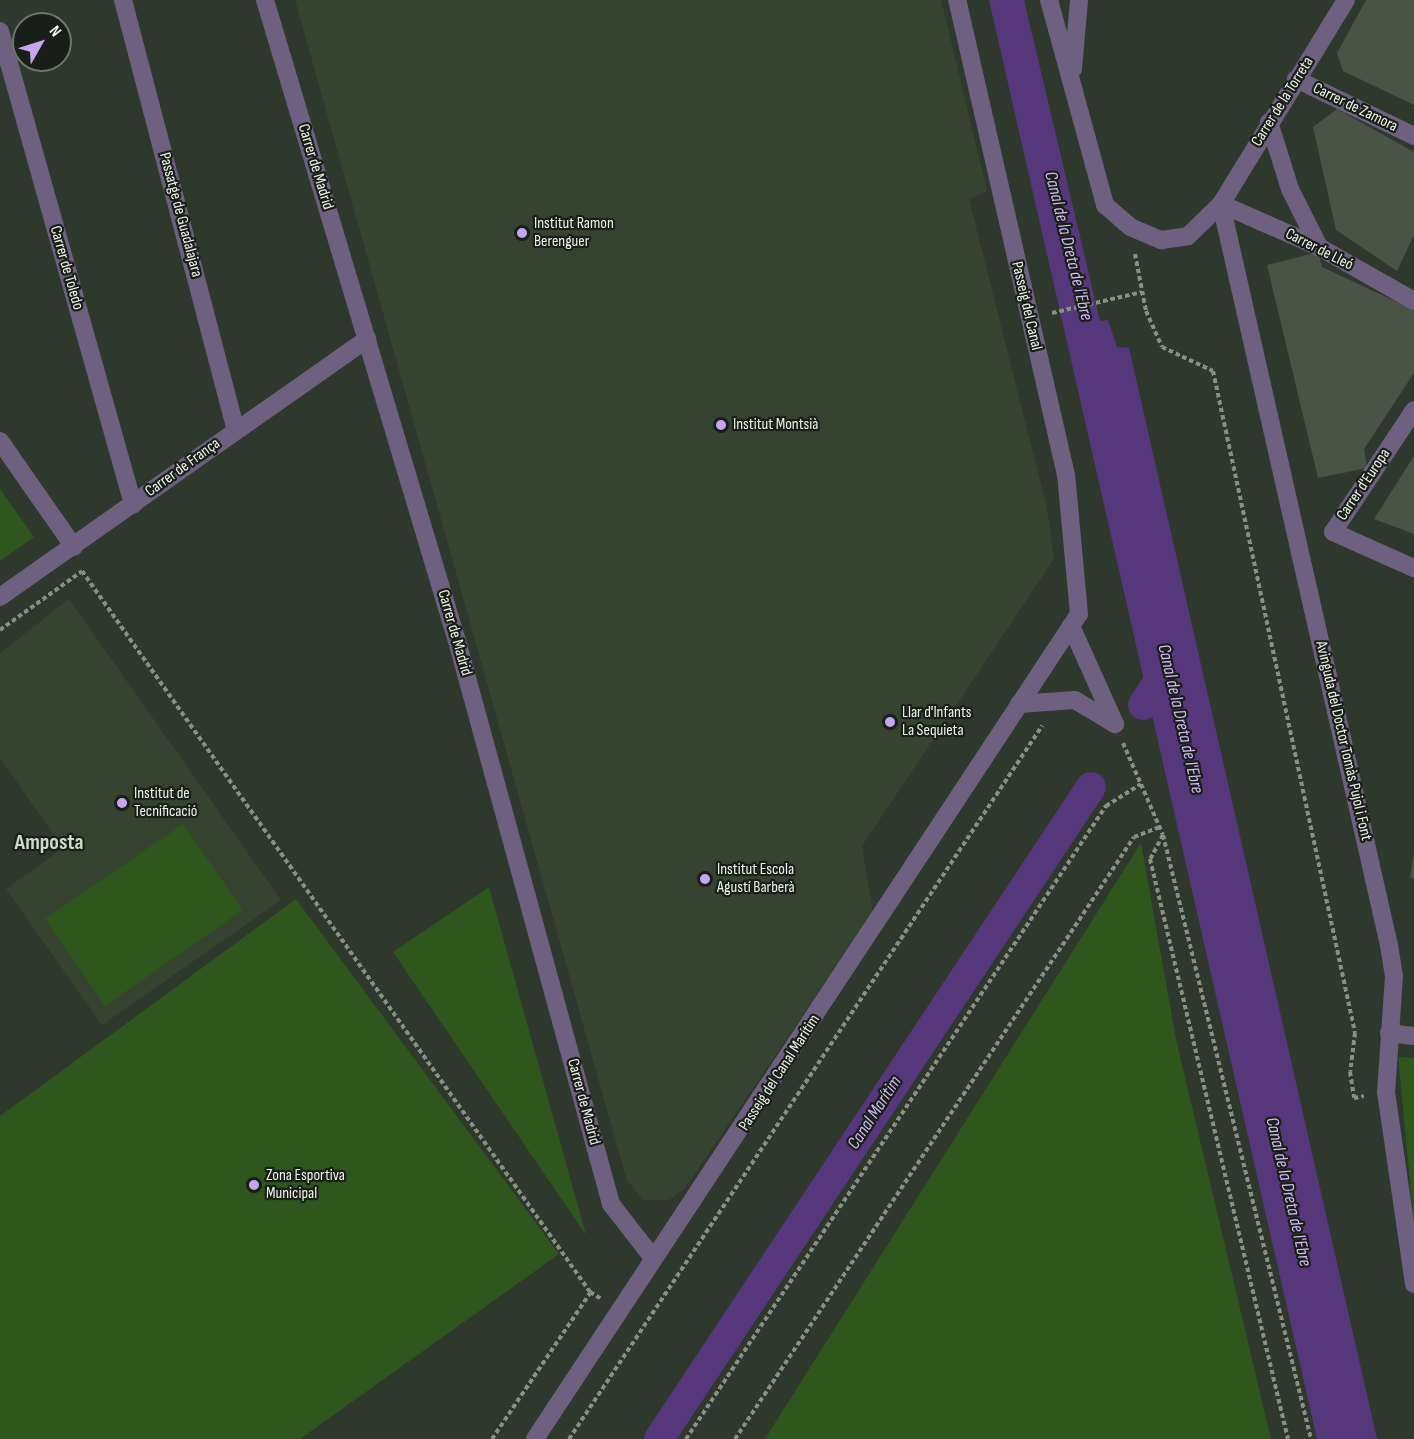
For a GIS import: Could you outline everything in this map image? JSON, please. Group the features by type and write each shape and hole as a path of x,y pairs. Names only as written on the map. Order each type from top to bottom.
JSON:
{"street":[{"name":"Passatge de Guadalajara","path":"123,0 236,430"},
{"name":"Carrer de Madrid","path":"265,0 457,641 611,1204 653,1258"},
{"name":"Passeig del Canal","path":"957,0 1066,475 1075,620"},
{"path":"1049,0 1105,205 1130,227 1161,240 1188,236 1221,204"},
{"path":"1073,88 1079,0"},
{"name":"Carrer de la Torreta","path":"1221,204 1269,122 1346,0"},
{"name":"Carrer de Toledo","path":"0,31 133,505"},
{"name":"Carrer de Zamora","path":"1296,80 1414,136"},
{"path":"1269,122 1290,189 1320,248"},
{"name":"Carrer de Lleó","path":"1221,204 1320,248 1414,301"},
{"name":"Avinguda del Doctor Tomàs Pujol i Font","path":"1221,204 1300,535 1389,945 1394,976 1386,1092 1414,1284"},
{"name":"Carrer de França","path":"0,597 367,339"},
{"name":"Carrer d'Europa","path":"1300,535 1333,532 1414,410"},
{"path":"0,441 74,547"},
{"path":"1333,532 1414,568"},
{"name":"Passeig del Canal Marítim","path":"535,1439 653,1258 706,1187 1075,620"},
{"path":"1075,620 1115,724"},
{"path":"1019,704 1061,698 1080,702 1115,724"},
{"path":"1389,1033 1414,1036"}],"path":[{"path":"1130,227 1142,292 1162,347 1213,371 1355,1033 1350,1072 1354,1098 1386,1092"},
{"path":"1042,315 1142,292"},
{"path":"0,630 82,571 590,1292 643,1327"},
{"path":"569,1439 1061,698"},
{"path":"1115,724 1163,835 1311,1439"},
{"path":"686,1439 1106,806 1141,784"},
{"path":"735,1439 1134,837 1160,827"},
{"path":"1163,835 1150,859 1288,1439"},
{"path":"492,1439 590,1292"}],"shaded area":[{"path":"295,0 941,0 987,191 969,199 1047,508 1054,559 862,846 873,912 685,1188 669,1200 644,1200 627,1181"},
{"name":"Institut de Tecnificació","path":"69,599 281,900 102,1025 6,889 63,848 0,758 0,653"}],"green space":[{"path":"0,489 34,537 0,561"},
{"path":"183,824 243,910 105,1006 45,919"},
{"path":"1141,843 1176,1039 1271,1439 765,1439"},
{"path":"489,887 586,1235 393,952"},
{"name":"Zona Esportiva Municipal","path":"296,899 559,1254 300,1439 0,1439 0,1116"},
{"path":"1398,1057 1414,1058 1414,1222"}],"water":[{"name":"Canal de la Dreta de l'Ebre","path":"989,0 1024,0 1100,321 1108,320 1117,347 1129,348 1377,1439 1317,1439"}],"building":[{"path":"1366,0 1414,0 1414,105 1343,71 1337,53"},
{"path":"1337,109 1414,152 1414,235 1397,271 1336,230 1313,127"},
{"path":"1318,252 1322,267 1414,310 1414,373 1364,449 1367,468 1318,478 1267,265"},
{"path":"1414,456 1414,534 1374,519"},
{"path":"1414,852 1414,879 1410,878"}],"waterway":[{"name":"Canal Marítim","path":"1143,705 1168,666"},
{"name":"Canal Marítim","path":"659,1439 1091,787"}],"place":[{"name":"Institut Ramon Berenguer","path":"522,233"},
{"name":"Institut Montsià","path":"721,425"},
{"name":"Llar d'Infants La Sequieta","path":"890,722"},
{"name":"Institut de Tecnificació","path":"122,803"},
{"name":"Institut Escola Agustí Barberà","path":"705,879"},
{"name":"Zona Esportiva Municipal","path":"254,1185"}],"district":[{"name":"Amposta","path":"49,843"}]}
